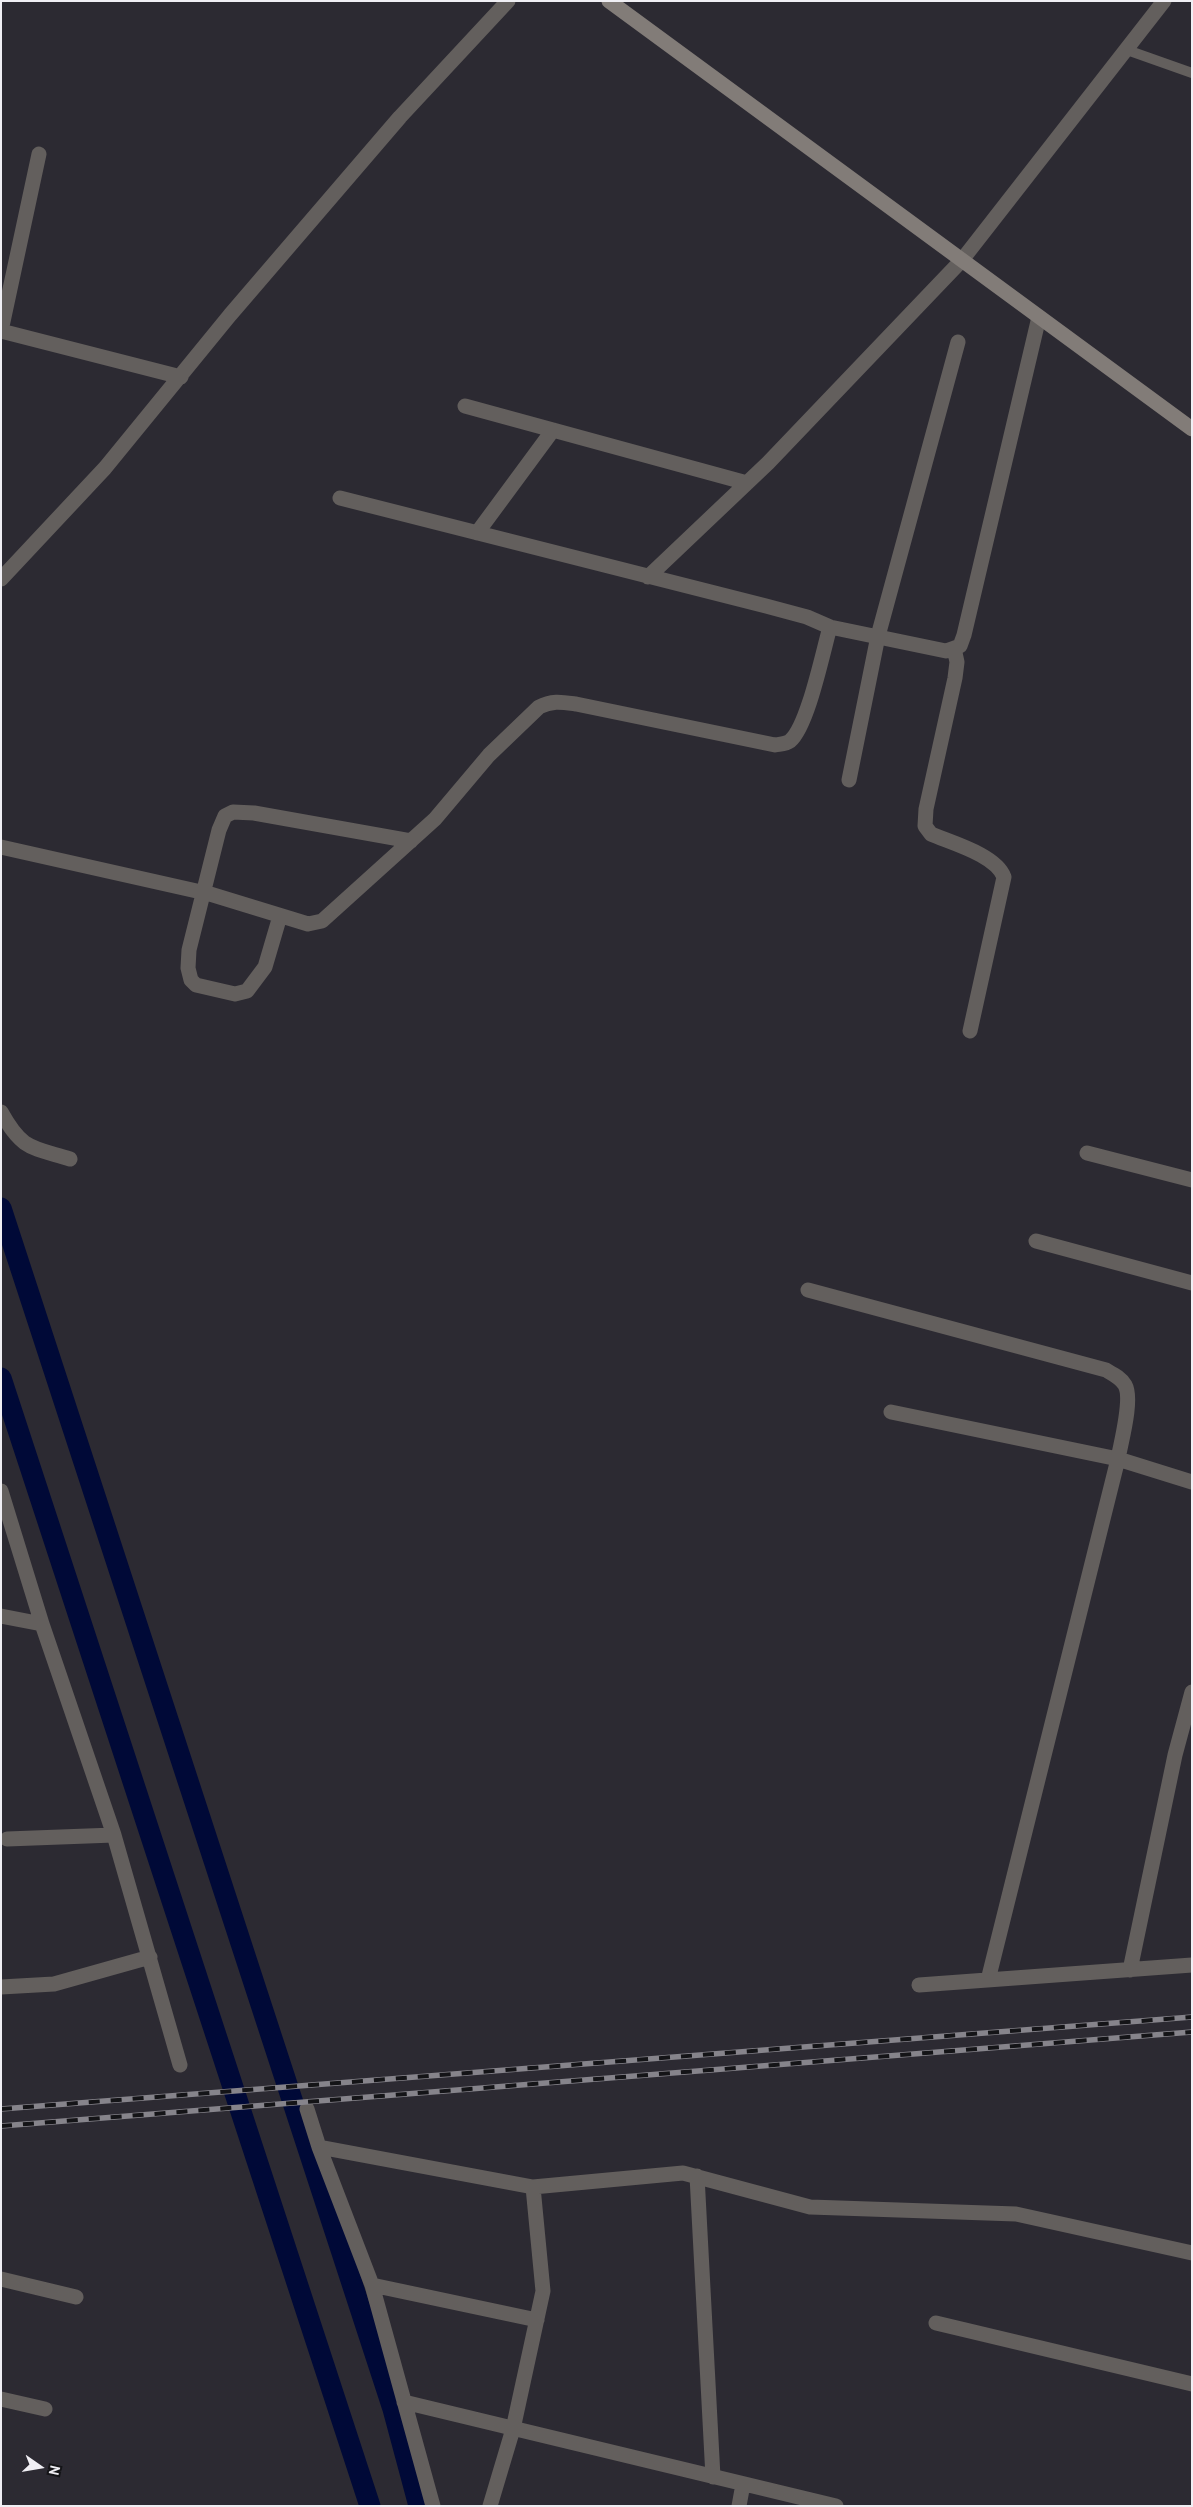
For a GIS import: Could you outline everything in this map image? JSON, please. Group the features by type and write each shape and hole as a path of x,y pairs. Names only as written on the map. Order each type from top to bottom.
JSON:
{"street":[{"path":"1,579 105,468 230,315 400,117 508,1"},
{"path":"609,1 1192,429"},
{"path":"648,577 747,483 962,260 1164,1"},
{"path":"40,154 1,331 181,377"},
{"path":"340,498 807,617 830,627 946,651 960,646 964,635 1039,317"},
{"path":"849,780 878,636 958,342"},
{"path":"465,406 747,483"},
{"path":"477,533 554,430"},
{"path":"1,847 202,893 308,924 322,921 435,819 489,755 539,707 546,703 555,701 576,704 775,746 789,742 797,732 808,704 830,627"},
{"path":"954,648 957,662 955,678 926,810 925,826 931,834 987,858 1000,868 1004,877 970,1031"},
{"path":"280,916 265,967 258,980 247,991 235,994 196,985 191,980 188,968 189,950 202,893 219,830 225,816 233,812 254,812 411,841"},
{"path":"1,1112 10,1129 25,1145 70,1159"},
{"path":"1088,1153 1192,1180"},
{"path":"1036,1241 1192,1283"},
{"path":"808,1290 1106,1370 1117,1376 1125,1385 1128,1398 1118,1459 988,1980"},
{"path":"891,1412 1118,1459 1192,1482"},
{"path":"1,1491 42,1624 114,1835 180,2065"},
{"path":"1,1616 42,1624"},
{"path":"1130,1970 1174,1756 1192,1692"},
{"path":"7,1839 114,1835"},
{"path":"1,1987 54,1984 150,1957"},
{"path":"919,1985 1192,1965"},
{"path":"307,2109 319,2147 372,2285 432,2506"},
{"path":"319,2147 534,2187 683,2173 810,2207 1016,2214 1192,2253"},
{"path":"697,2176 713,2476"},
{"path":"490,2506 513,2429 543,2291 534,2187"},
{"path":"1,2279 76,2297"},
{"path":"372,2285 537,2320"},
{"path":"936,2323 1192,2384"},
{"path":"1,2399 45,2408"},
{"path":"404,2402 836,2506"},
{"path":"739,2506 743,2484"}],"lane":[{"path":"1126,50 1192,73"}],"waterway":[{"path":"1,1208 393,2409 419,2506"},
{"path":"1,1378 370,2506"}],"railway":[{"path":"1,2109 1192,2017"},
{"path":"1,2126 1192,2032"}]}
